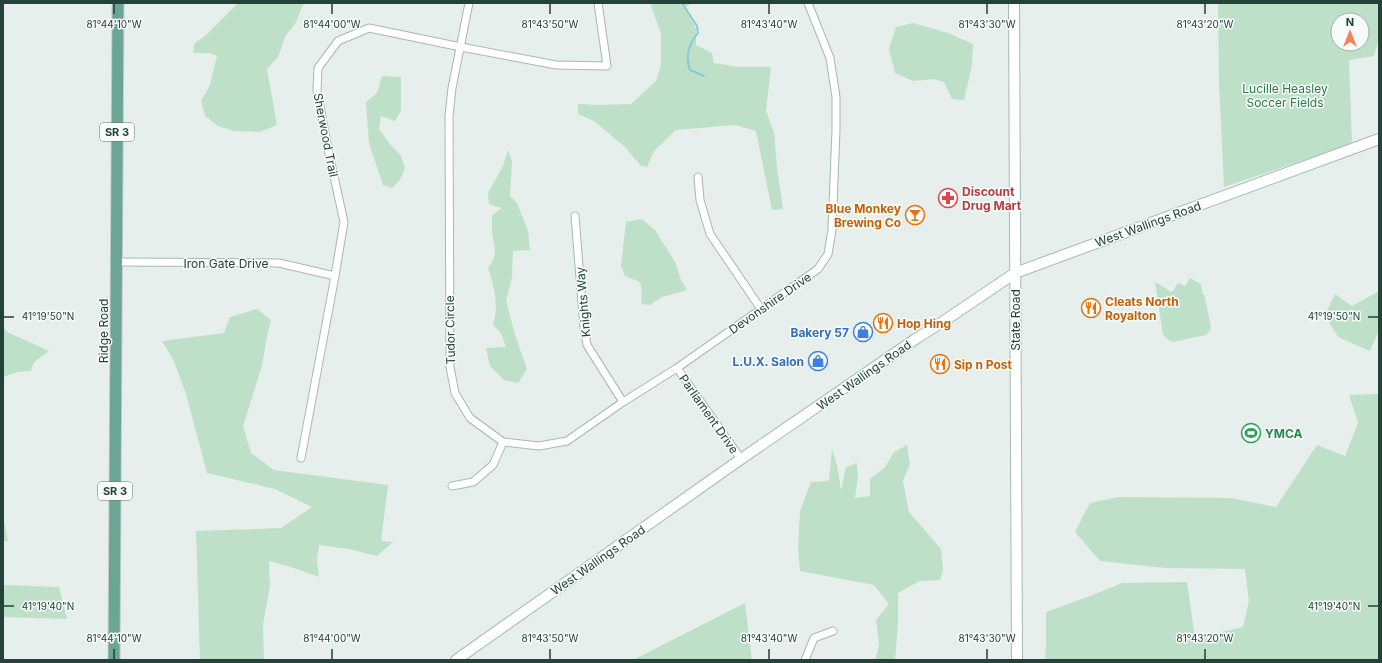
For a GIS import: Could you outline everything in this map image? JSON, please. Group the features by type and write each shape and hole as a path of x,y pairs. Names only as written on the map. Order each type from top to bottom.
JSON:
{"main road":[{"name":"Ridge Road","path":"114,660 118,3"}],"street":[{"name":"Tudor Circle","path":"470,3 452,88 450,116 450,367 455,393 470,418 503,442 540,446 567,441 677,368"},
{"name":"Sherwood Trail","path":"301,458 344,222 317,90 318,68 338,41 369,28 556,65 607,66 598,3"},
{"name":"Devonshire Drive","path":"677,368 818,269 828,254 832,230 836,97 830,58 808,3"},
{"name":"State Road","path":"1014,3 1017,660"},
{"name":"West Wallings Road","path":"456,660 741,459 917,338 1015,273 1379,139"},
{"path":"698,177 700,200 710,234 761,309"},
{"name":"Knights Way","path":"576,216 584,328 587,345 624,402"},
{"name":"Iron Gate Drive","path":"116,262 279,263 335,276"},
{"name":"Parliament Drive","path":"677,368 741,459"},
{"path":"452,486 473,482 488,470 493,465 503,442"},
{"path":"805,660 814,638 833,631"}],"green space":[{"path":"238,3 304,3 295,24 286,35 278,57 267,69 277,125 260,132 234,131 218,126 205,116 201,101 210,85 217,56 210,53 193,53 194,44 206,35"},
{"path":"650,3 692,3 686,7 696,29 696,45 712,53 714,63 738,67 771,67 766,111 774,132 783,209 772,210 756,131 735,125 676,130 654,151 647,167 641,166 625,147 594,121 578,114 578,104 631,104 656,81 661,65 661,33"},
{"name":"Lucille Heasley Soccer Fields","path":"1218,3 1379,3 1379,39 1374,56 1349,60 1352,144 1224,187 1219,83"},
{"path":"913,23 948,33 973,44 972,65 964,100 952,99 944,82 934,79 913,81 895,73 889,49 896,27"},
{"path":"382,76 401,77 401,111 395,121 381,116 379,129 401,156 405,168 400,180 392,188 383,185 369,144 366,102 377,93"},
{"path":"508,150 512,161 510,196 517,203 528,231 530,250 513,251 512,278 506,301 516,338 527,369 518,383 504,380 490,366 486,348 506,347 501,333 493,325 496,304 488,268 495,254 492,232 492,215 502,208 489,204 488,193 503,166"},
{"path":"642,219 655,230 675,262 681,280 687,290 662,297 650,305 641,304 642,292 640,282 625,276 621,266 626,222"},
{"path":"1190,278 1201,284 1203,295 1205,295 1211,328 1206,335 1173,342 1163,335 1155,282 1172,292 1178,283 1185,286"},
{"path":"1379,291 1379,330 1370,351 1338,337 1325,315 1335,294 1352,306"},
{"path":"257,309 271,320 262,366 243,426 251,453 274,470 388,485 381,541 393,542 377,556 349,549 319,545 317,561 319,577 269,561 270,586 263,625 264,660 200,660 196,531 281,528 312,507 275,489 207,473 186,394 173,359 162,341 224,333 230,317"},
{"path":"3,326 7,332 49,351 34,362 31,371 17,372 3,377"},
{"path":"1379,392 1379,660 1045,660 1046,612 1122,583 1187,582 1195,638 1243,627 1249,601 1245,569 1166,568 1100,561 1075,532 1090,503 1119,497 1231,498 1276,507 1317,445 1345,456 1358,423 1349,395 1378,394"},
{"path":"907,445 910,464 903,481 909,512 941,549 943,569 940,580 920,581 898,593 898,623 895,660 875,660 879,645 876,620 889,604 874,585 800,571 798,548 800,511 811,482 829,481 832,449 837,465 841,490 846,467 857,463 858,477 855,498 870,496 870,479 885,467 894,452"},
{"path":"3,515 8,541 3,542"},
{"path":"3,585 59,587 67,619 3,617"},
{"path":"745,603 752,660 633,660"}],"waterway":[{"path":"682,3 697,26 698,33 692,41 689,50 688,60 690,70 704,76"}],"place":[{"name":"Discount Drug Mart","path":"948,198"},
{"name":"Blue Monkey Brewing Co","path":"915,215"},
{"name":"Cleats North Royalton","path":"1091,308"},
{"name":"Hop Hing","path":"883,323"},
{"name":"Bakery 57","path":"863,332"},
{"name":"L.U.X. Salon","path":"818,361"},
{"name":"Sip n Post","path":"940,364"},
{"name":"YMCA","path":"1251,433"}]}
